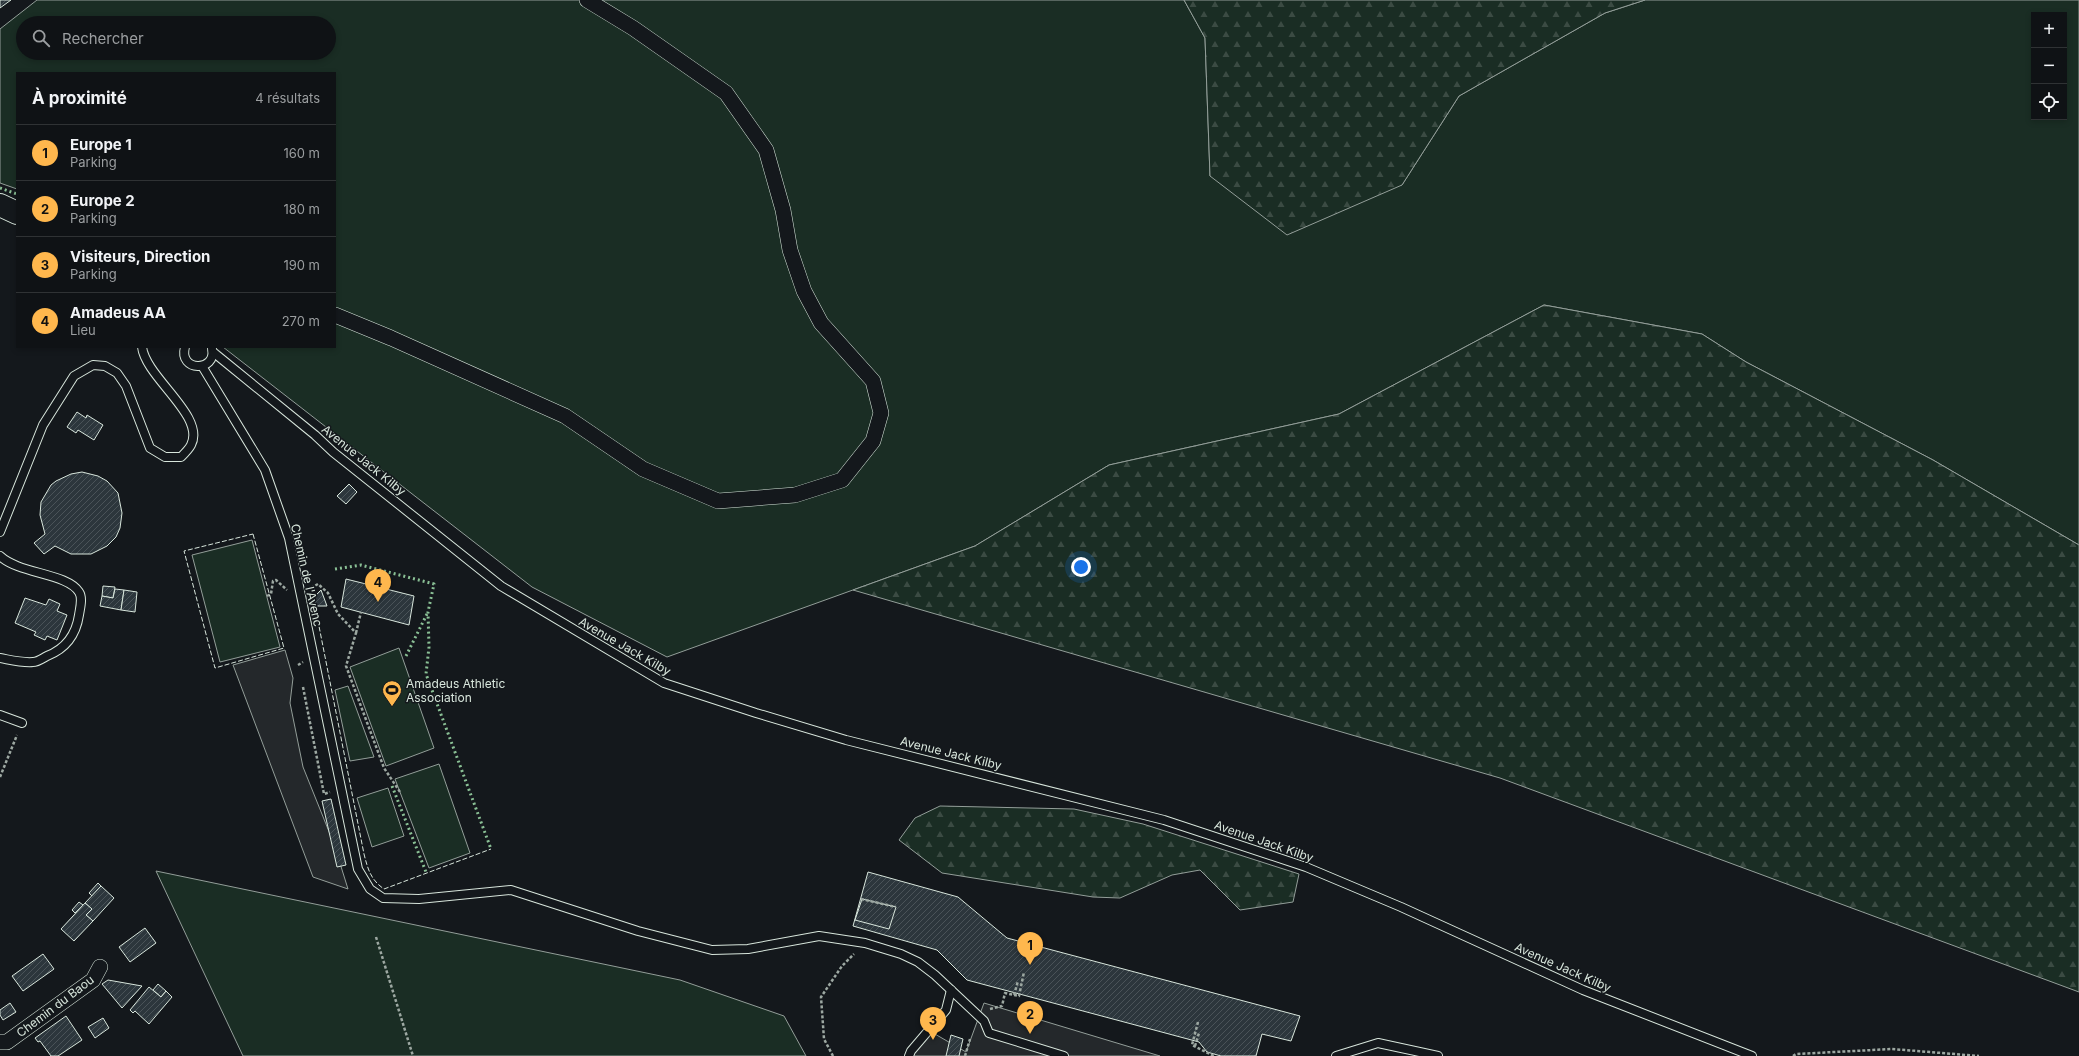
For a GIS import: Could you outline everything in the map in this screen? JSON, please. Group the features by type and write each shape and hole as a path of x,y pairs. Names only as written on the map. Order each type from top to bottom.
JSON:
{"street":[{"path":"336,315 391,338 565,416 643,469 718,501 795,496 842,480 873,441 881,413 873,381 821,323 804,291 790,250 783,210 766,150 726,93 633,28 588,0"},
{"path":"0,205 16,213"},
{"name":"Chemin du Baou","path":"2,1044 93,980 100,967"}],"lane":[{"path":"0,532 43,425 74,376 93,365 105,366 117,373 126,386 150,448 165,457 181,457 191,445 193,430 186,414 150,368 142,348"},
{"path":"184,348 189,363 202,366"},
{"name":"Avenue Jack Kilby","path":"202,366 210,361 212,350 333,452 501,586 664,683 846,740 1164,820 1306,867 1408,910 1583,990 1752,1056"},
{"name":"Chemin de l'Avenc","path":"202,366 265,470 289,538 358,869 370,889 384,898 420,899 511,890 638,931 712,950 748,949 819,936 865,943 900,954 918,962 951,990 984,1022 989,1033 1064,1056"},
{"path":"0,556 12,565 73,584 80,593 81,605 78,621 69,641 57,652 35,662 18,662 0,658"},
{"path":"0,715 22,723"},
{"path":"909,1056 911,1051 946,1010 951,990"},
{"path":"1336,1056 1378,1043 1438,1056"}],"path":[{"path":"266,596 271,594 273,581 276,580 290,594"},
{"path":"310,589 318,584 328,593 338,614 356,633"},
{"path":"361,612 346,666 384,768 400,792"},
{"path":"298,665 308,659"},
{"path":"303,687 324,794 331,792"},
{"path":"0,777 22,723"},
{"path":"861,898 896,908"},
{"path":"376,937 413,1056"},
{"path":"833,1056 824,1039 821,997 842,966 865,943"},
{"path":"1002,1006 1005,993 1018,996 1024,972"},
{"path":"1014,995 1018,981"},
{"path":"1198,1022 1192,1045 1214,1056"},
{"path":"1196,1046 1199,1033"},
{"path":"965,1056 970,1039"},
{"path":"1793,1056 1796,1054 1892,1049 1979,1056"}],"green space":[{"path":"37,0 1184,0 1205,38 1210,176 1402,185 1459,96 1605,13 1645,0 2079,0 2079,545 1933,460 1746,362 1702,334 1544,305 1339,414 1109,465 975,546 667,657 532,587 224,348 336,348 336,72 16,72 16,189 0,183 0,29 16,16 16,60 336,60 336,16 17,16"},
{"path":"1184,0 1645,0 1605,13 1459,96 1402,185 1287,235 1210,176 1205,38"},
{"path":"1544,305 1702,334 1746,362 1933,460 2079,545 2079,992 1500,778 853,590 975,546 1109,465 1339,414"},
{"path":"252,540 280,647 220,662 192,555"},
{"name":"Amadeus Athletic Association","path":"399,648 434,748 386,766 350,667"},
{"path":"348,686 374,757 350,761 335,690"},
{"path":"439,764 470,853 429,868 395,779"},
{"path":"388,788 404,836 372,847 357,798"},
{"path":"940,806 1074,809 1143,824 1299,874 1293,902 1240,910 1200,870 1172,875 1120,898 1093,897 942,873 899,840 915,818"},
{"path":"156,871 680,980 784,1016 806,1056 243,1056"}],"shaded area":[{"path":"285,650 293,678 290,703 303,767 334,844 348,889 313,877 233,665"},
{"path":"984,1003 1160,1056 909,1056 928,1030 966,1052"}],"building":[{"path":"0,0 11,0 0,8"},
{"path":"77,412 86,418 87,415 103,425 94,440 78,430 76,433 67,427"},
{"path":"82,472 98,476 107,481 118,493 122,513 120,528 116,537 107,546 91,554 71,554 55,546 44,554 34,543 45,534 40,515 41,502 51,485 56,481 71,474"},
{"path":"349,484 357,492 346,504 337,496"},
{"path":"346,579 414,596 409,625 341,607"},
{"path":"103,586 115,587 113,598 102,596"},
{"path":"115,589 124,590 121,610 100,606 102,596 113,598"},
{"path":"124,590 137,592 135,612 121,610"},
{"path":"321,590 327,606 315,606 312,599"},
{"path":"25,598 46,605 49,599 60,604 57,611 67,615 57,640 47,636 45,640 34,635 36,632 15,623"},
{"path":"331,799 346,865 337,867 322,801"},
{"path":"868,872 958,897 1007,938 1300,1016 1291,1041 1262,1034 1256,1056 1221,1056 1207,1052 1199,1042 967,980 937,950 853,926"},
{"path":"98,883 101,886 92,896 89,893"},
{"path":"101,886 114,898 93,921 86,915 92,909 85,903"},
{"path":"862,899 896,907 889,929 855,920"},
{"path":"79,902 83,905 75,913 72,910"},
{"path":"85,903 92,909 86,915 93,921 74,941 61,929"},
{"path":"145,928 156,943 130,962 119,947"},
{"path":"43,954 54,969 23,991 12,976"},
{"path":"108,980 142,986 122,1008 102,984"},
{"path":"158,984 166,991 161,997 153,990"},
{"path":"149,987 161,997 166,991 172,997 149,1024 135,1011 133,1013 130,1010"},
{"path":"10,1003 16,1012 3,1020 0,1015 0,1010"},
{"path":"66,1016 82,1040 58,1056 51,1056 40,1041 38,1042 35,1038"},
{"path":"103,1018 109,1028 95,1038 88,1027"},
{"path":"951,1035 963,1039 959,1056 946,1056"}],"hedge":[{"path":"0,188 16,194"},
{"path":"335,569 361,565 434,584 428,612 429,647 426,674 491,849"},
{"path":"406,656 427,614"},
{"path":"392,786 426,872"}],"fence":[{"path":"253,534 284,648 215,668 184,551 253,534"},
{"path":"315,606 364,854 373,878 384,889 491,849"}],"place":[{"name":"Amadeus AA","path":"378,602"},
{"name":"Amadeus Athletic Association","path":"392,707"},
{"name":"Europe 1","path":"1030,965"},
{"name":"Europe 2","path":"1030,1034"},
{"name":"Visiteurs, Direction","path":"933,1040"}]}
